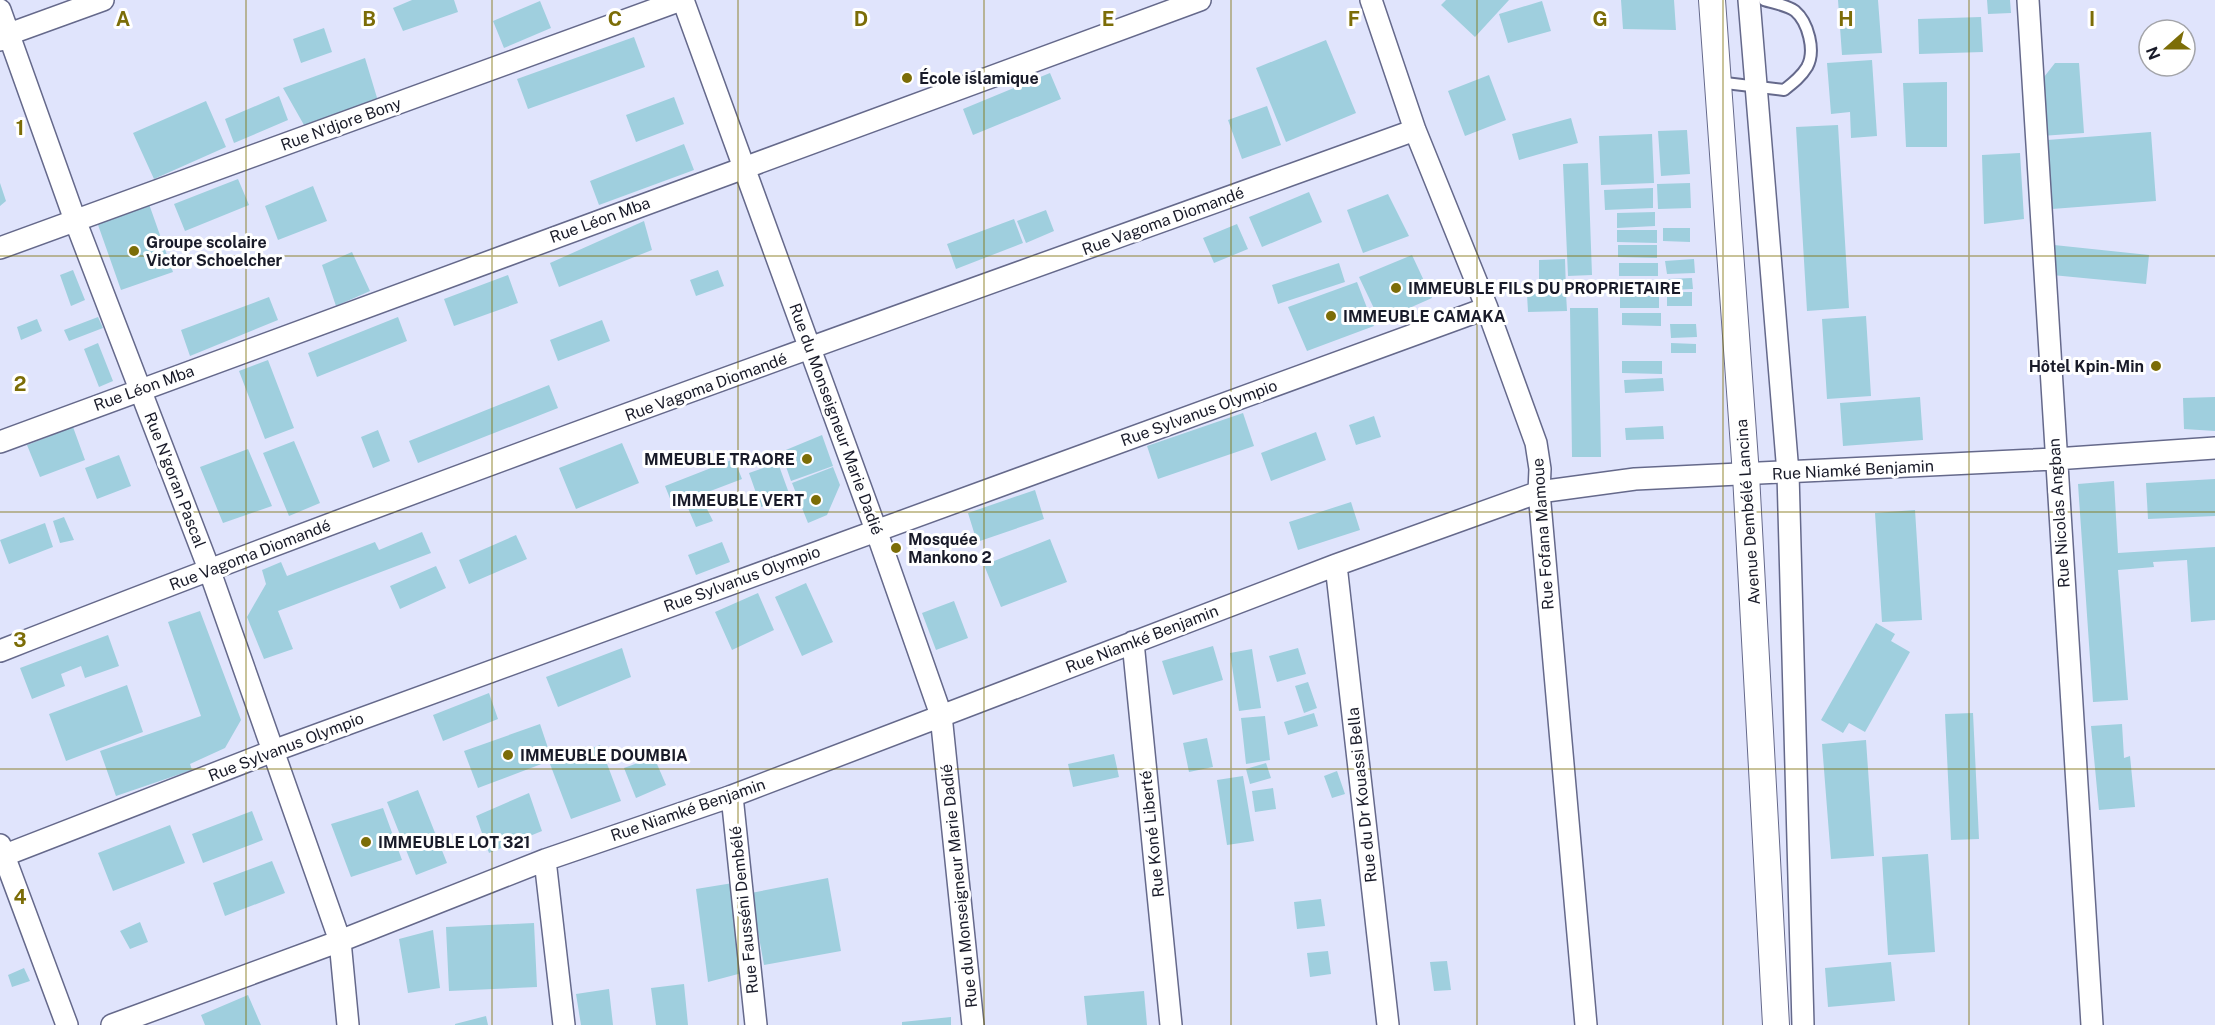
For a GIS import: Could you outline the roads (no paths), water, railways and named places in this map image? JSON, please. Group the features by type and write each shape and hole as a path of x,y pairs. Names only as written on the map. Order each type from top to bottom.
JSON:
{"street":[{"path":"5,37 103,0"},
{"name":"Rue du Monseigneur Marie Dadié","path":"682,0 876,530 941,715 973,1025"},
{"name":"Rue N'djore Bony","path":"0,248 682,0"},
{"name":"Rue Léon Mba","path":"0,442 1200,0"},
{"name":"Rue Fofana Mamoue","path":"1371,0 1415,130 1487,308 1536,443 1586,1025"},
{"name":"Avenue Dembélé Lancina","path":"1712,0 1746,475 1776,1025"},
{"path":"1749,0 1788,473 1803,1025"},
{"name":"Rue Nicolas Angban","path":"2028,0 2092,1025"},
{"name":"Rue N'goran Pascal","path":"0,10 5,37 209,569 340,941 348,1025"},
{"name":"Rue Vagoma Diomandé","path":"0,651 209,569 1415,130"},
{"name":"Rue Sylvanus Olympio","path":"1,853 273,751 1487,308"},
{"name":"Rue Niamké Benjamin","path":"112,1025 340,941 545,860 732,796 1336,565 1539,492 1635,479 2055,459 2215,448"},
{"name":"Rue du Dr Kouassi Bella","path":"1336,565 1388,1025"},
{"name":"Rue Koné Liberté","path":"1133,642 1171,1025"},
{"name":"Rue Fausséni Dembélé","path":"732,796 756,1025"},
{"path":"1,853 67,1025"},
{"path":"545,860 564,1025"}],"lane":[{"path":"1718,82 1784,90 1809,65 1811,39 1804,21 1793,10 1764,0"}],"place":[{"name":"École islamique","path":"907,78"},
{"name":"Groupe scolaire Victor Schoelcher","path":"134,251"},
{"name":"IMMEUBLE FILS DU PROPRIETAIRE","path":"1396,288"},
{"name":"IMMEUBLE CAMAKA","path":"1331,316"},
{"name":"Hôtel Kpin-Min","path":"2156,366"},
{"name":"MMEUBLE TRAORE","path":"807,459"},
{"name":"IMMEUBLE VERT","path":"816,500"},
{"name":"Mosquée Mankono 2","path":"896,548"},
{"name":"IMMEUBLE DOUMBIA","path":"508,755"},
{"name":"IMMEUBLE LOT 321","path":"366,842"}]}
